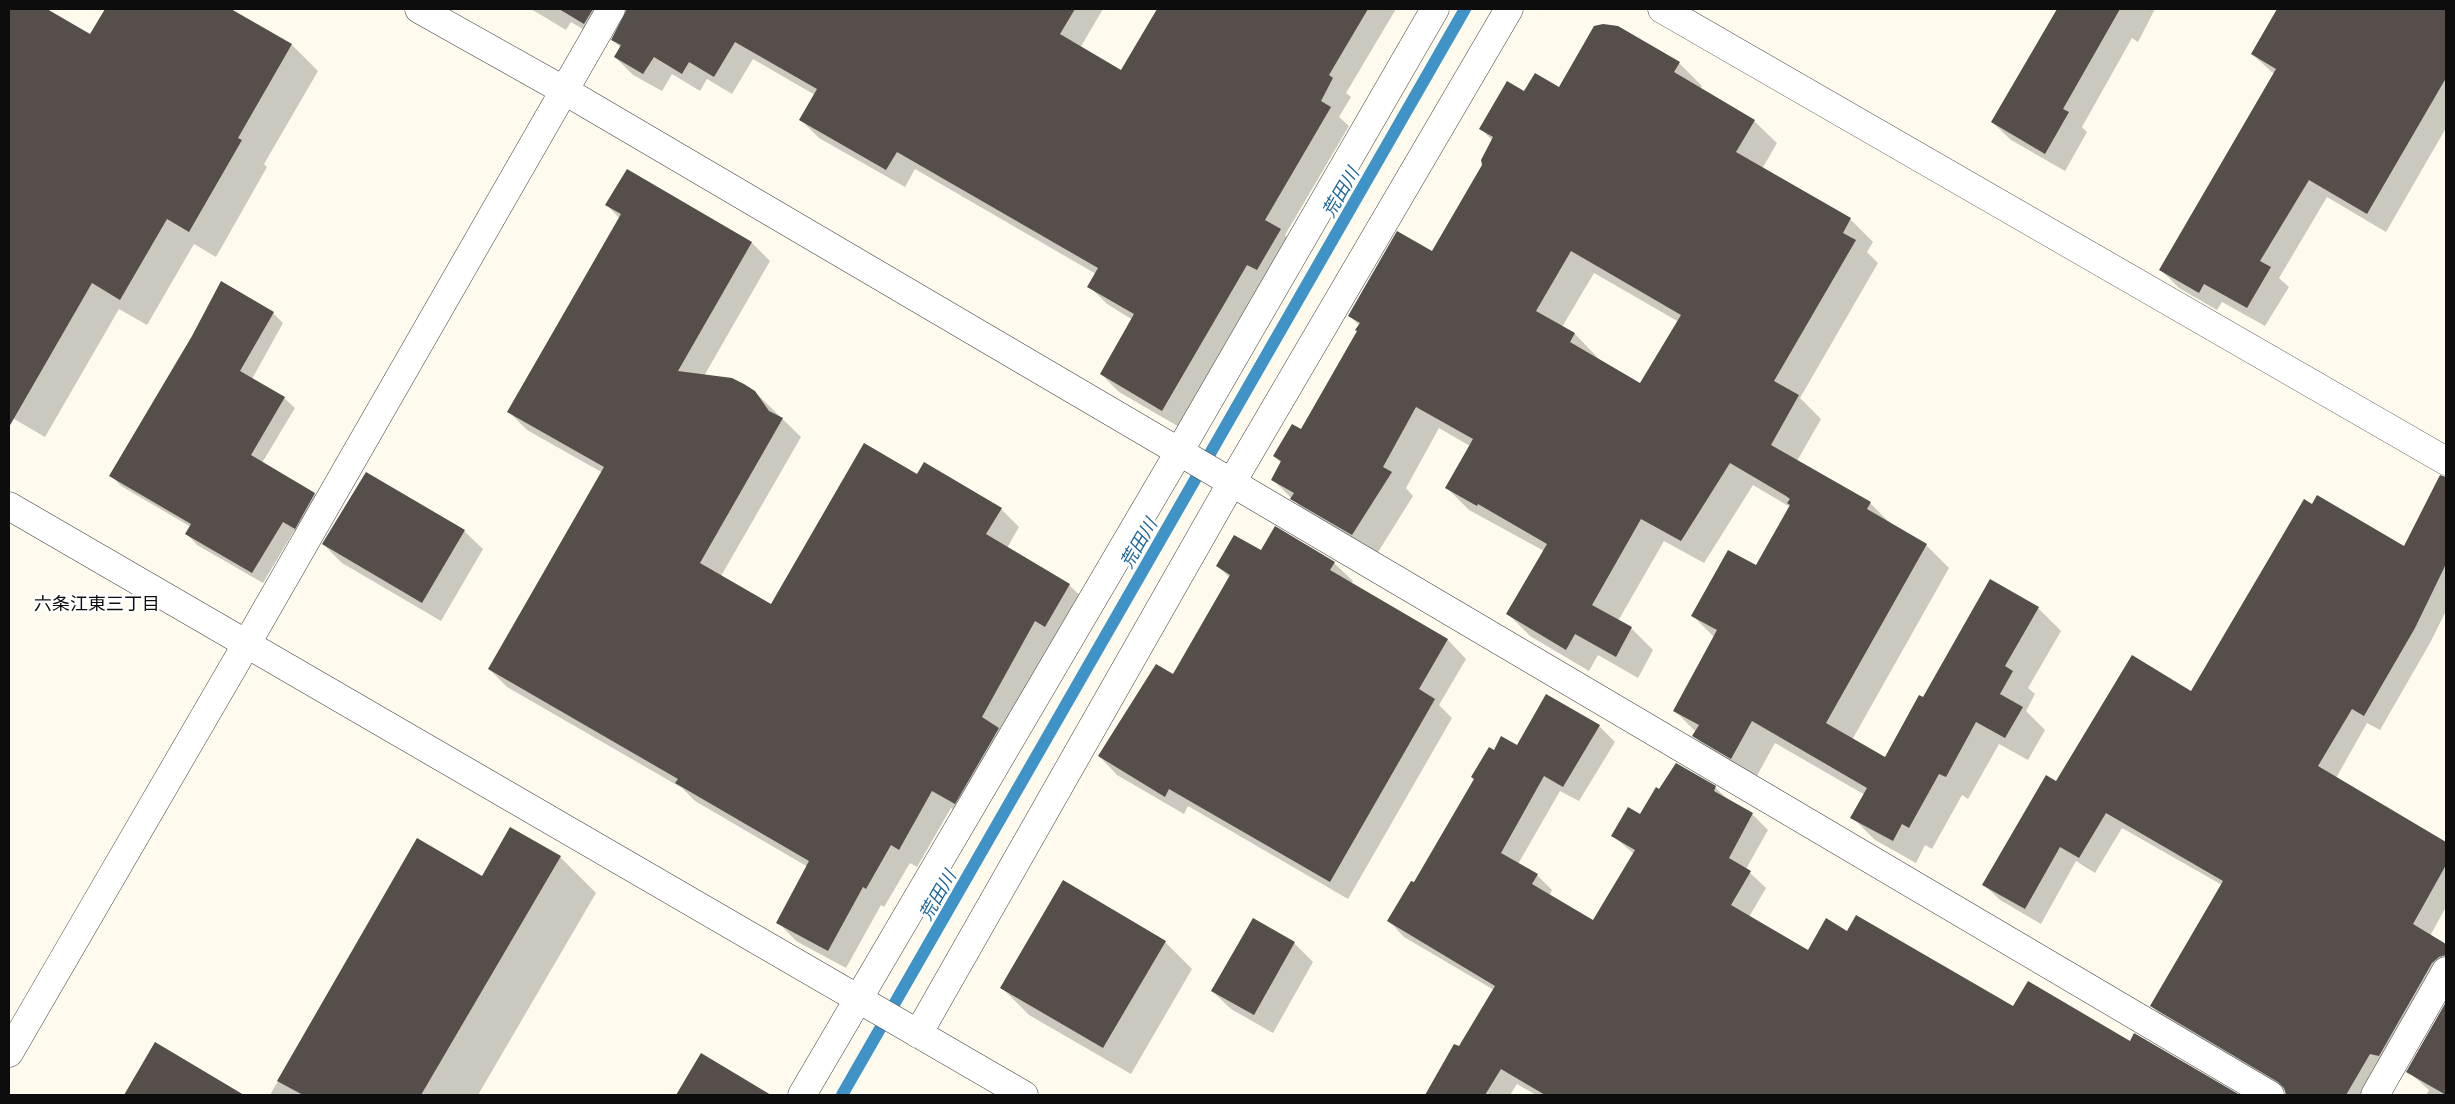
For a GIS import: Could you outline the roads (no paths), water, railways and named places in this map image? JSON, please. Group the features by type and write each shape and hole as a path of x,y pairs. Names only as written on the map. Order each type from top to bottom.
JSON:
{"street":[{"path":"419,9 564,91 1228,480 2270,1095"},
{"path":"9,1053 246,645 611,9"},
{"path":"802,1095 863,1003 1183,454 1435,9"},
{"path":"910,1030 1228,480 1509,9"},
{"path":"1662,9 2446,461"},
{"path":"9,506 1024,1095"},
{"path":"2374,1095 2446,971"}],"waterway":[{"name":"荒田川","path":"842,1095 1465,9"}],"district":[{"name":"六条江東三丁目","path":"97,603"}]}
